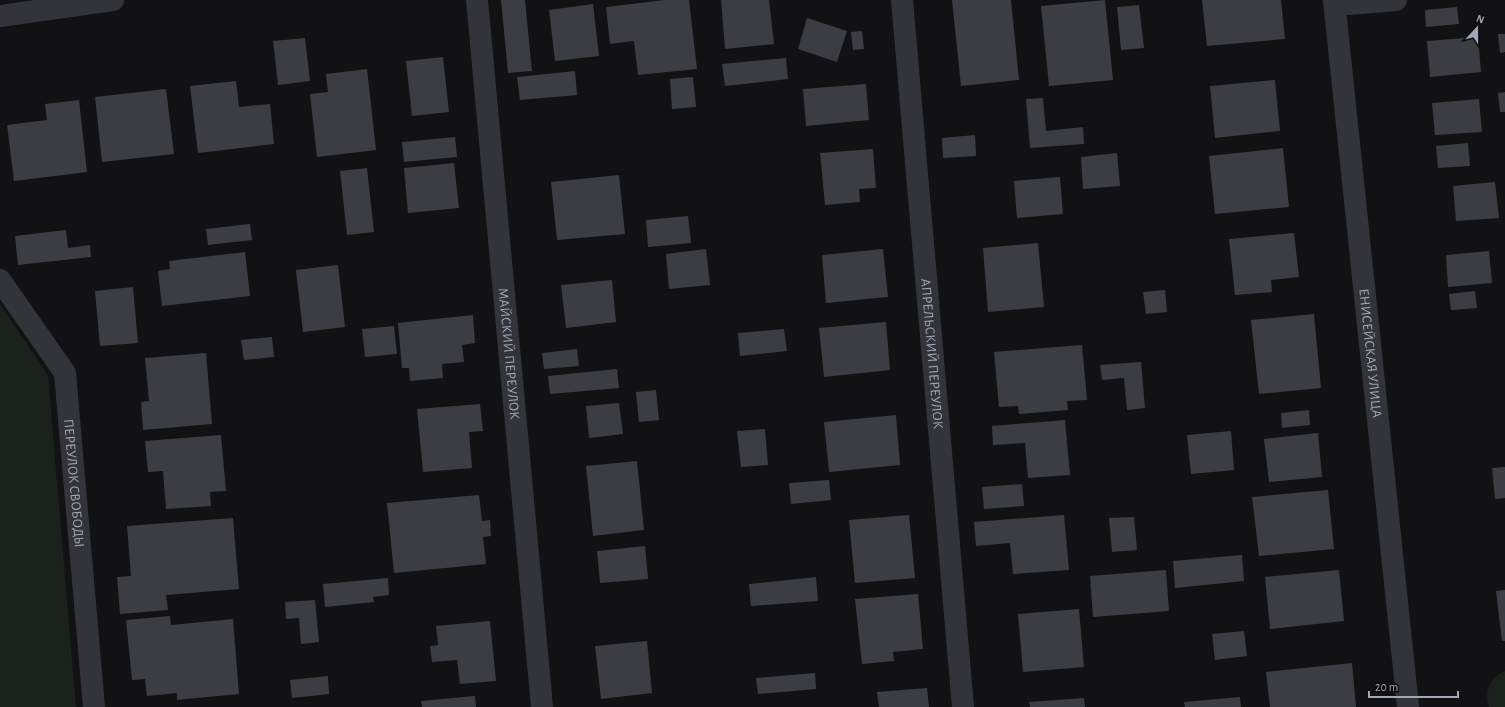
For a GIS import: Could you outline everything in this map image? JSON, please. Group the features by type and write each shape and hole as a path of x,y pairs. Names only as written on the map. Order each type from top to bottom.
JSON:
{"street":[{"path":"0,16 113,0"},
{"name":"МАЙСКИЙ ПЕРЕУЛОК","path":"476,0 542,707"},
{"name":"АПРЕЛЬСКИЙ ПЕРЕУЛОК","path":"902,0 963,707"},
{"path":"1335,3 1396,0"},
{"name":"ЕНИСЕЙСКАЯ УЛИЦА","path":"1335,3 1408,707"},
{"name":"ПЕРЕУЛОК СВОБОДЫ","path":"0,280 65,373 94,707"}],"shaded area":[{"path":"0,304 48,375 76,707 0,707"},
{"path":"1505,671 1505,707 1489,707 1487,696 1489,686 1495,677"}],"building":[{"path":"501,0 525,0 532,71 508,73"},
{"path":"665,0 689,0 697,69 638,75 634,41 610,44 606,7"},
{"path":"721,0 769,0 774,44 725,49"},
{"path":"952,0 1011,0 1019,80 961,86"},
{"path":"1105,0 1113,80 1049,86 1041,6"},
{"path":"1202,0 1281,0 1285,39 1207,46"},
{"path":"593,4 599,56 555,61 549,10"},
{"path":"1139,5 1144,48 1121,50 1117,7"},
{"path":"1457,7 1459,24 1426,27 1425,10"},
{"path":"807,18 847,31 837,62 798,49"},
{"path":"862,31 864,49 853,50 851,32"},
{"path":"1498,34 1505,34 1505,52 1500,53"},
{"path":"1478,37 1481,72 1430,77 1427,41"},
{"path":"305,38 310,81 278,85 273,41"},
{"path":"443,57 449,112 412,116 406,61"},
{"path":"786,58 788,79 725,86 722,64"},
{"path":"367,69 376,150 317,157 310,94 328,92 326,74"},
{"path":"575,71 577,95 520,100 517,77"},
{"path":"693,77 696,107 672,109 670,79"},
{"path":"1275,80 1280,131 1215,138 1210,86"},
{"path":"236,81 239,107 270,104 274,144 198,153 190,86"},
{"path":"866,84 869,120 806,126 803,89"},
{"path":"166,89 174,154 102,162 95,97"},
{"path":"1505,92 1505,112 1500,112 1498,93"},
{"path":"1043,98 1046,131 1083,127 1084,144 1030,148 1026,99"},
{"path":"1479,99 1482,132 1435,135 1432,103"},
{"path":"79,100 87,172 14,181 7,125 47,120 45,104"},
{"path":"975,135 976,156 943,158 942,138"},
{"path":"455,137 457,157 404,162 402,142"},
{"path":"1468,143 1470,166 1438,168 1436,146"},
{"path":"1283,148 1289,207 1215,214 1209,156"},
{"path":"873,149 876,188 859,189 860,202 825,205 820,153"},
{"path":"1117,153 1120,186 1083,189 1081,157"},
{"path":"454,163 459,208 408,213 404,168"},
{"path":"367,168 374,232 347,235 340,171"},
{"path":"619,175 625,234 557,240 551,182"},
{"path":"1060,177 1063,214 1017,218 1014,181"},
{"path":"1495,182 1499,218 1456,221 1453,186"},
{"path":"688,216 691,243 648,247 646,220"},
{"path":"250,224 252,240 208,245 206,229"},
{"path":"66,230 68,248 90,245 91,257 18,265 15,236"},
{"path":"1294,233 1299,277 1271,280 1272,292 1235,295 1229,239"},
{"path":"1038,243 1044,307 988,312 983,248"},
{"path":"706,249 710,285 669,289 666,254"},
{"path":"883,249 888,297 826,303 822,255"},
{"path":"1489,251 1492,283 1448,287 1446,255"},
{"path":"245,252 250,296 162,306 158,271 170,269 169,261"},
{"path":"338,265 345,327 303,332 296,270"},
{"path":"612,280 616,322 566,328 561,285"},
{"path":"133,287 138,343 100,346 95,291"},
{"path":"1165,290 1167,312 1146,314 1143,292"},
{"path":"1475,291 1477,308 1451,310 1449,294"},
{"path":"1314,314 1321,388 1259,394 1251,320"},
{"path":"473,315 475,343 462,345 464,362 442,364 443,378 410,381 409,368 402,368 398,323"},
{"path":"886,322 890,370 824,377 819,328"},
{"path":"394,326 397,354 365,357 362,329"},
{"path":"784,329 787,351 740,356 738,333"},
{"path":"272,337 274,357 244,360 241,340"},
{"path":"1082,345 1087,400 1067,401 1068,410 1019,414 1018,406 999,407 994,352"},
{"path":"577,349 579,366 544,369 542,353"},
{"path":"206,353 212,424 143,430 141,402 149,401 145,358"},
{"path":"1141,362 1145,408 1127,410 1124,378 1102,380 1100,365"},
{"path":"617,369 619,388 550,394 548,376"},
{"path":"656,390 659,420 639,422 636,392"},
{"path":"619,403 623,434 589,438 586,406"},
{"path":"480,404 483,431 469,432 472,468 423,472 417,409"},
{"path":"1309,410 1310,425 1282,428 1281,413"},
{"path":"896,415 900,465 829,472 824,422"},
{"path":"1065,420 1070,475 1028,478 1025,443 993,445 992,426"},
{"path":"765,429 768,465 741,467 737,431"},
{"path":"1231,431 1234,470 1191,474 1187,435"},
{"path":"1318,433 1322,477 1269,482 1264,439"},
{"path":"221,435 226,491 210,492 211,506 166,509 163,471 148,472 145,441"},
{"path":"637,461 644,530 593,536 586,466"},
{"path":"1505,467 1505,498 1495,499 1492,468"},
{"path":"829,480 831,500 791,504 789,483"},
{"path":"1022,484 1024,506 984,509 982,487"},
{"path":"1328,490 1334,549 1259,556 1252,497"},
{"path":"479,495 482,521 490,520 491,536 483,537 486,564 394,573 387,503"},
{"path":"909,515 915,578 855,583 849,520"},
{"path":"1064,515 1069,570 1013,574 1010,543 976,546 974,522"},
{"path":"1134,517 1137,550 1112,552 1109,518"},
{"path":"233,518 239,589 166,595 168,610 120,614 117,577 131,576 127,526"},
{"path":"645,546 648,579 600,583 597,551"},
{"path":"1242,555 1244,581 1175,588 1173,561"},
{"path":"1166,570 1169,611 1093,617 1090,576"},
{"path":"1339,570 1344,621 1270,629 1265,577"},
{"path":"816,577 818,601 751,606 749,584"},
{"path":"388,578 389,595 373,597 374,602 325,607 323,584"},
{"path":"1505,590 1505,641 1502,641 1496,591"},
{"path":"918,594 923,649 893,652 894,661 862,664 855,599"},
{"path":"315,600 319,642 301,644 299,618 286,619 285,602"},
{"path":"1079,609 1084,667 1023,672 1018,614"},
{"path":"170,616 171,625 233,619 239,694 177,700 177,693 147,696 145,679 132,680 126,620"},
{"path":"490,621 496,681 460,684 457,660 432,662 430,646 438,645 436,626"},
{"path":"1244,631 1247,656 1215,660 1212,634"},
{"path":"647,641 652,693 601,699 595,646"},
{"path":"1352,663 1356,707 1270,707 1266,672"},
{"path":"815,673 816,689 758,694 756,678"},
{"path":"328,676 329,694 292,698 290,680"},
{"path":"927,688 929,707 879,707 877,692"},
{"path":"475,696 476,707 422,707 421,701"},
{"path":"1240,697 1241,707 1185,707 1184,702"},
{"path":"1084,698 1085,707 1030,707 1029,702"}]}
